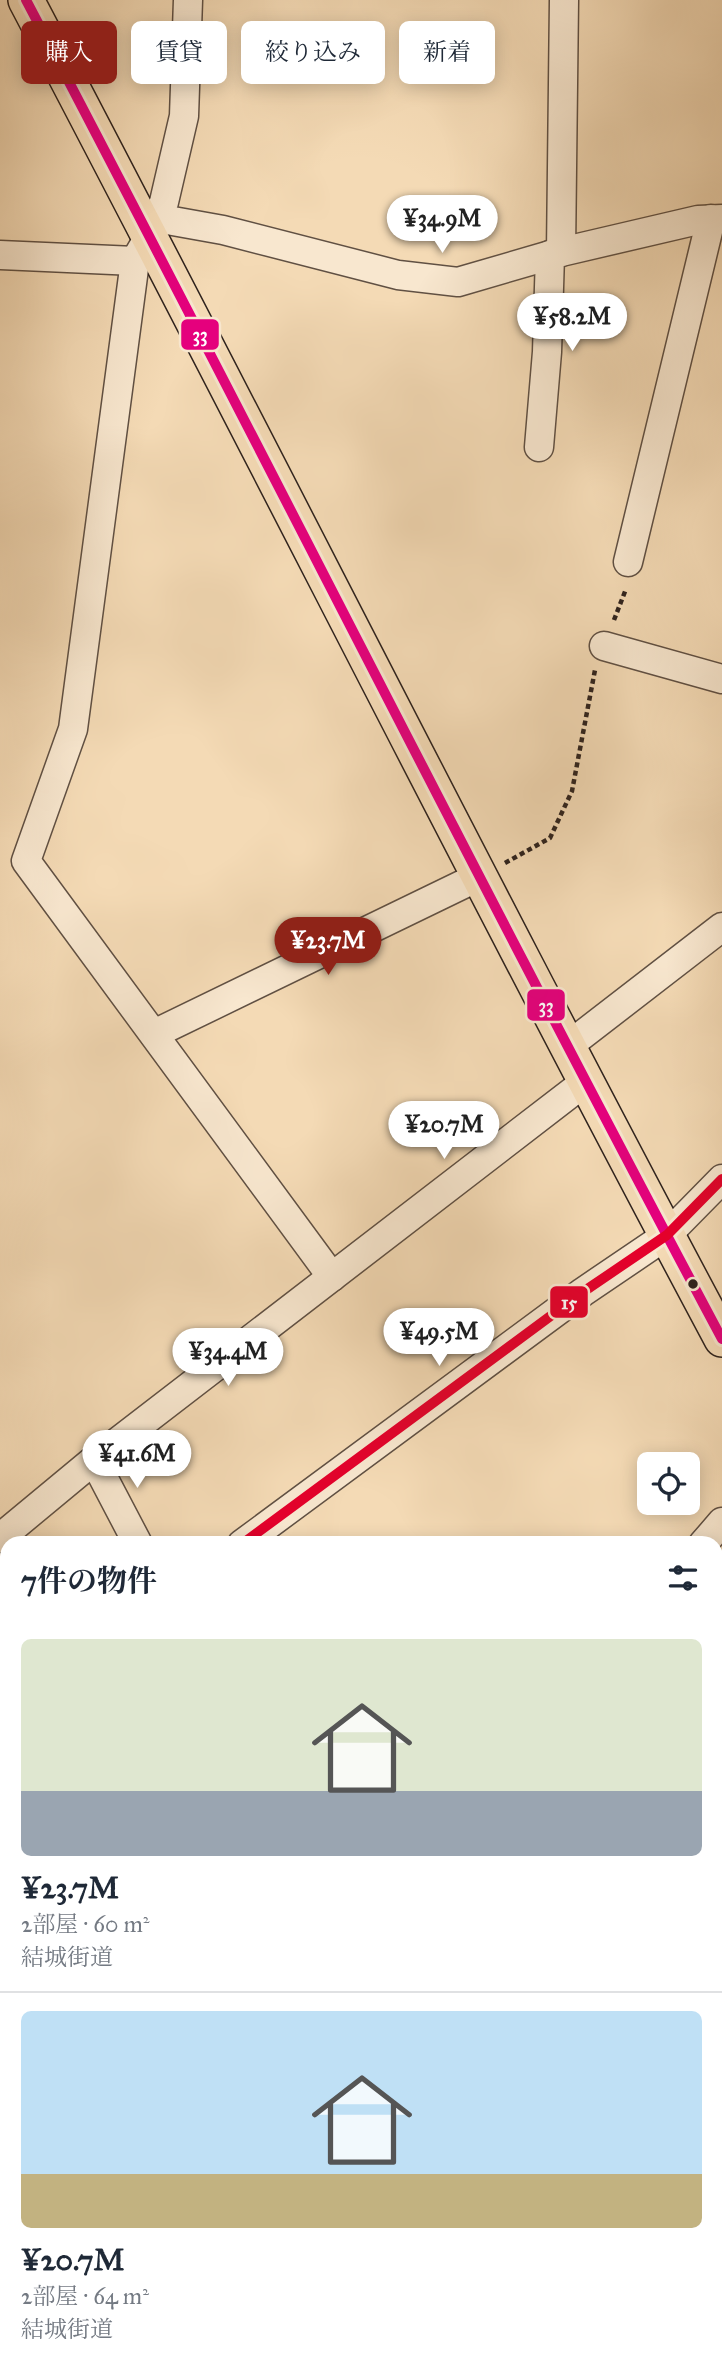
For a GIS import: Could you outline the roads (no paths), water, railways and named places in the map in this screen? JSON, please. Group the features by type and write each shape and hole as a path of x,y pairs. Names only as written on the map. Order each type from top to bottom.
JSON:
{"main road":[{"path":"26,0 585,1082 722,1339"}],"street":[{"path":"188,0 184,116 164,202 147,238 73,729 26,861 332,1278"},
{"path":"539,447 556,253 564,0"},
{"path":"0,255 223,230 397,275 458,282 556,253 698,219 717,219 629,557"},
{"path":"604,646 722,679"},
{"path":"154,1034 480,876"},
{"path":"568,1046 722,927"},
{"path":"2,1536 94,1460 585,1082"},
{"path":"253,1536 583,1292 667,1235 722,1179"},
{"path":"94,1460 134,1536"},
{"path":"710,1536 722,1522"}]}
